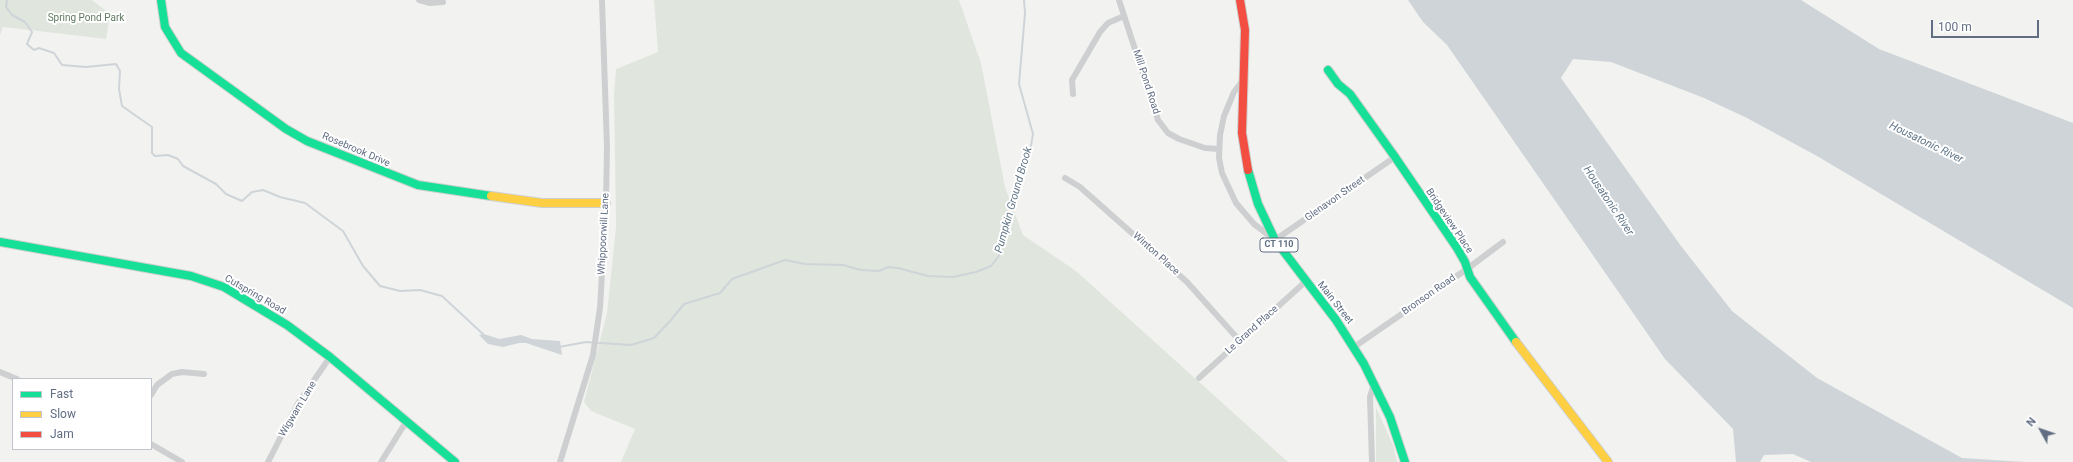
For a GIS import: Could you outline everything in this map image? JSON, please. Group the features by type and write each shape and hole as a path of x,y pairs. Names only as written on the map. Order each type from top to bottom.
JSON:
{"street":[{"name":"Rosebrook Drive","path":"161,0 165,27 172,41 181,53 286,128 307,141 418,186 542,203 606,203"},
{"path":"419,0 430,3 443,2"},
{"name":"Whippoorwill Lane","path":"560,462 593,355 597,332 606,203 607,110 602,0"},
{"name":"Mill Pond Road","path":"1119,0 1158,120 1164,129 1185,142 1205,148 1218,149"},
{"name":"Main Street","path":"1240,0 1245,30 1242,132 1248,173 1261,210 1275,240 1305,282 1336,320 1354,347 1374,382 1390,417 1405,462"},
{"path":"1073,94 1072,80 1100,32 1108,23 1124,16"},
{"name":"Bridgeview Place","path":"1328,70 1338,84 1350,94 1395,157 1457,248 1470,277 1531,364 1608,462"},
{"name":"Main Street","path":"1244,79 1234,92 1227,107 1218,149 1222,173 1236,203 1249,219 1275,240"},
{"name":"Glenavon Street","path":"1275,240 1395,157"},
{"name":"Winton Place","path":"1065,178 1080,187 1187,282 1239,340"},
{"name":"Cutspring Road","path":"0,242 209,281 224,287 256,306 330,357 455,462"},
{"name":"Bronson Road","path":"1354,347 1467,269 1503,242"},
{"name":"Le Grand Place","path":"1199,378 1239,340 1305,282"},
{"name":"Wigwam Lane","path":"268,462 297,406 330,357"},
{"path":"0,372 15,378"},
{"path":"152,393 157,385 172,374 182,372 204,374"},
{"path":"1372,462 1370,398 1374,382"},
{"path":"381,462 406,422"},
{"path":"152,445 182,462"}],"green space":[{"name":"Spring Pond Park","path":"0,0 92,0 110,14 106,39 3,27 0,35"},
{"path":"654,0 959,0 981,63 1005,187 1023,235 1076,271 1288,462 621,462 635,429 591,411 584,402 607,313 616,227 614,93 616,69 658,52"},
{"path":"1376,407 1393,445 1397,462 1376,462"}],"water":[{"name":"Housatonic River","path":"1408,0 1801,0 1879,49 2073,123 2073,308 1817,156 1747,118 1704,98 1611,62 1573,59 1561,78 1681,246 1732,311 1817,378 1962,458 2025,462 1811,462 1793,454 1764,455 1760,462 1736,462 1733,429 1665,359 1447,45 1423,22"},
{"path":"484,334 499,339 521,335 532,339 560,341 562,355 526,343 503,347 488,344 479,335"}],"waterway":[{"name":"Pumpkin Ground Brook","path":"7,0 6,7 12,15 25,22 32,32 27,44 34,50 39,48 54,53 62,65 86,67 116,64 120,71 119,89 122,106 152,127 152,153 155,156 168,155 178,159 183,166 216,184 226,194 242,201 252,192 263,190 280,197 305,203 343,231 363,266 380,286 400,291 420,290 442,296 484,335"},
{"name":"Pumpkin Ground Brook","path":"559,347 586,342 631,345 654,338 684,304 720,293 732,279 785,260 805,264 843,265 861,270 879,271 888,267 898,268 928,276 953,277 976,272 991,266 999,256 1017,185 1028,163 1033,134 1019,84 1025,13 1024,0"}],"traffic: fast":[{"path":"161,0 165,27 181,53 286,129 307,141 418,185 491,196"},
{"path":"1328,70 1338,84 1350,94 1395,157 1457,248 1465,262 1470,277 1516,342"},
{"path":"1248,170 1258,204 1275,240 1336,320 1364,364 1390,417 1405,462"},
{"path":"0,242 191,276 224,287 287,325 330,357 455,462"}],"traffic: slow":[{"path":"491,196 542,203 606,203"},
{"path":"1516,342 1608,462"}],"traffic: jam":[{"path":"1240,0 1245,30 1242,133 1248,170"}]}
